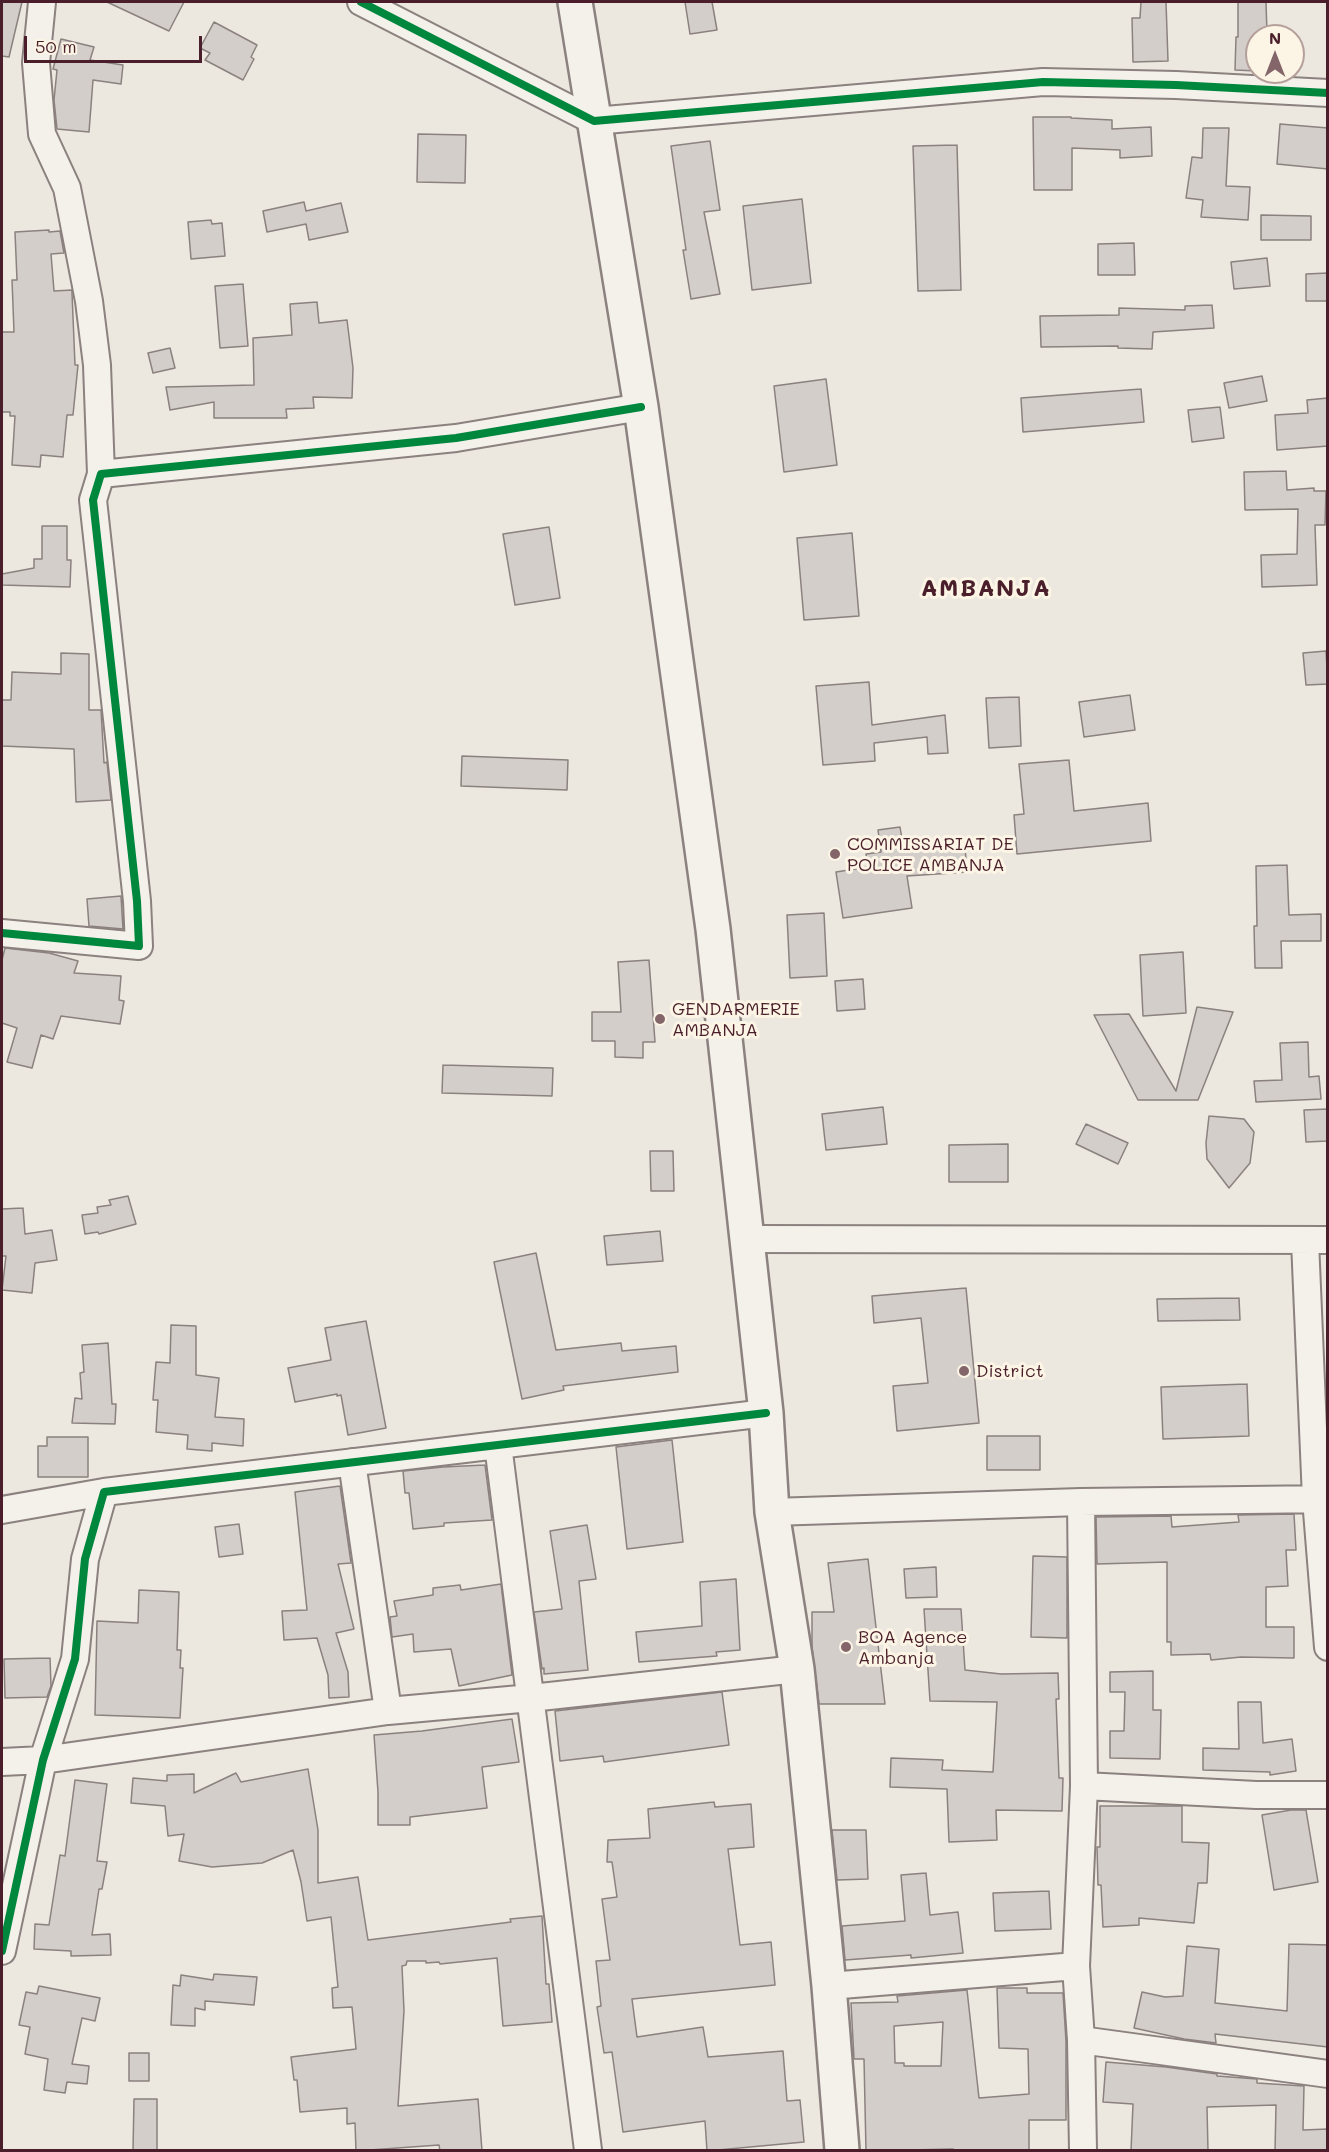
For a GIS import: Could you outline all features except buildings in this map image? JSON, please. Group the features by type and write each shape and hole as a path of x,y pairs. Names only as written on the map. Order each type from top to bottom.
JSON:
{"main road":[{"path":"575,2 641,407 713,928 766,1413 772,1512 797,1668 829,1986 842,2151"}],"street":[{"path":"2,933 139,946 137,901 93,500 101,474 97,365 89,301 67,188 42,134 36,63 42,2"},
{"path":"362,2 594,121 1043,82 1176,85 1328,93"},
{"path":"101,474 456,438 641,407"},
{"path":"746,1239 1316,1240 1328,1647"},
{"path":"2,1510 104,1492 766,1413"},
{"path":"498,1445 588,2151"},
{"path":"352,1462 388,1712"},
{"path":"2,1951 43,1760 75,1659 86,1559 104,1492"},
{"path":"772,1512 1081,1502 1322,1499"},
{"path":"1081,1502 1084,1786 1076,1966 1081,2040 1083,2151"},
{"path":"2,1762 43,1760 388,1712 797,1668"},
{"path":"1084,1786 1256,1795 1328,1795"},
{"path":"829,1986 1076,1966"},
{"path":"1081,2040 1328,2074"}],"cycle path":[{"path":"361,2 594,121 1043,82 1176,85 1328,93"},
{"path":"2,933 139,946 137,901 93,500 101,474 456,438 641,407"},
{"path":"2,1951 43,1760 75,1659 85,1559 104,1492 766,1413"}],"place":[{"name":"COMMISSARIAT DE POLICE AMBANJA","path":"835,854"},
{"name":"GENDARMERIE AMBANJA","path":"660,1019"},
{"name":"District","path":"964,1371"},
{"name":"BOA Agence Ambanja","path":"846,1647"}],"district":[{"name":"AMBANJA","path":"986,589"}]}
